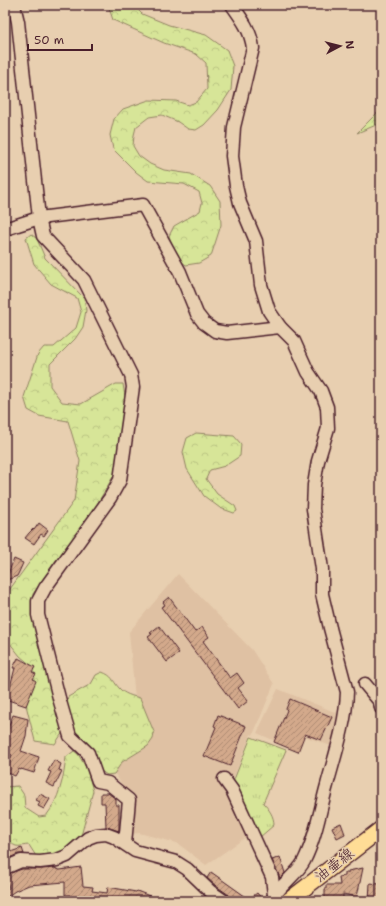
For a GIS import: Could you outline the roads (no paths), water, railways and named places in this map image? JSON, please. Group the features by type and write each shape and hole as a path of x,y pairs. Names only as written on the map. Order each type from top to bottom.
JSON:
{"main road":[{"name":"油壷線","path":"278,899 381,829"}],"street":[{"path":"14,5 20,43 43,236 84,280 131,375 133,387 120,480 110,498 45,588 38,601 38,615 58,698 70,736 88,753 98,781 108,783 129,800 125,844"},
{"path":"232,5 249,29 253,48 234,127 232,156 240,203 256,241 261,285 269,311 280,327 294,341 308,372 322,391 327,407 328,428 318,461 314,485 313,509 322,568 322,594 347,692 347,700 340,735 311,845 303,863 278,899"},
{"path":"5,229 40,218 143,205 180,272 197,314 204,323 216,330 227,333 280,327"},
{"path":"365,684 380,702 381,708"},
{"path":"224,779 232,790 272,877 278,899"},
{"path":"5,868 21,861 40,862 57,860 66,856 88,838 96,834 106,834 135,851 176,862 187,869 211,892 224,901"}]}
